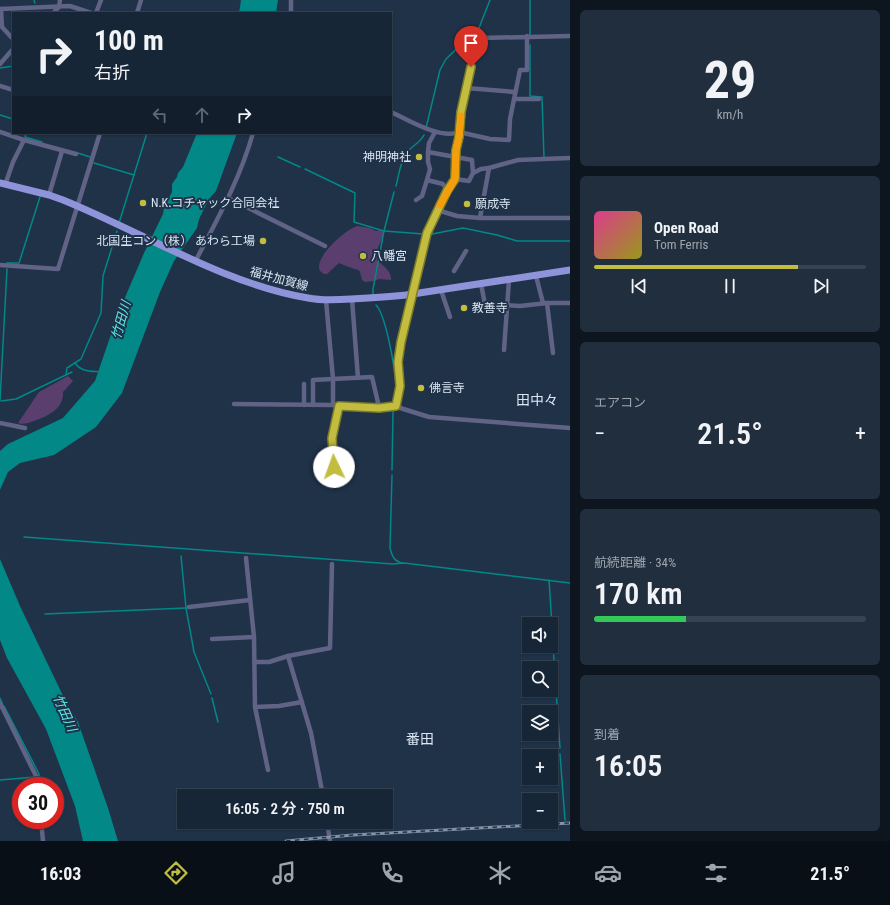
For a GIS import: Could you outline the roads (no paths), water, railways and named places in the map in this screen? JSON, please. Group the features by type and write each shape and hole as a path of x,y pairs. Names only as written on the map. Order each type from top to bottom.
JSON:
{"main road":[{"name":"福井加賀線","path":"3,184 49,195 78,206 187,257 258,286 309,298 326,300 412,295 570,270"}],"street":[{"path":"54,12 59,7 60,0"},
{"path":"96,12 100,0"},
{"path":"137,12 141,0"},
{"path":"291,12 292,0"},
{"path":"12,38 1,27 0,9 70,6 88,12"},
{"path":"392,112 435,132 454,134 459,132 490,140 509,140 510,119 520,70 527,70 527,36"},
{"path":"396,406 400,386 398,362 401,342 424,240 437,210 455,179 459,132 466,88 480,38 570,36"},
{"path":"0,64 12,51"},
{"path":"0,86 12,90"},
{"path":"466,88 515,92"},
{"path":"514,99 539,99"},
{"path":"0,132 76,154"},
{"path":"416,200 422,196 427,180 430,169 428,162 428,143 435,132"},
{"path":"0,265 58,269 100,134"},
{"path":"196,260 243,166 253,134"},
{"path":"3,184 24,140"},
{"path":"49,195 62,151"},
{"path":"428,152 472,160 473,173 469,181 455,179"},
{"path":"473,173 481,168 490,168 518,160 570,158"},
{"path":"480,218 490,168"},
{"path":"427,180 443,184 447,191"},
{"path":"228,198 325,246"},
{"path":"437,210 457,216 480,218 570,218"},
{"path":"454,271 466,251"},
{"path":"536,276 545,303 553,353"},
{"path":"504,350 509,280"},
{"path":"481,284 486,304 508,304 520,306 545,303 570,303"},
{"path":"441,290 450,317"},
{"path":"352,299 358,378"},
{"path":"326,300 333,379 333,405"},
{"path":"313,405 313,380 372,377 379,408"},
{"path":"304,384 304,405"},
{"path":"234,404 333,405 379,408 396,406 429,417 570,428"},
{"path":"334,467 332,438 339,406"},
{"path":"0,423 25,428"},
{"path":"246,558 254,637 255,707 268,770"},
{"path":"255,662 269,662 288,656 330,648 332,564"},
{"path":"190,606 250,600"},
{"path":"212,639 254,637"},
{"path":"288,656 311,733 322,789"},
{"path":"255,707 279,706 302,702"},
{"path":"0,703 37,777"},
{"path":"42,829 43,841"},
{"path":"328,829 330,841"}],"water":[{"path":"241,0 278,0 276,12 239,12"},
{"name":"竹田川","path":"197,134 237,134 216,191 209,199 199,219 197,228 174,261 160,292 122,393 96,427 54,455 20,463 8,472 0,490 0,451 8,444 63,418 95,381 118,314 144,253 163,214 164,208 172,192 172,184 183,167"},
{"name":"竹田川","path":"0,559 20,606 66,702 78,722 118,841 83,841 75,806 46,729 7,658 0,640"}],"waterway":[{"path":"473,34 479,28 490,0"},
{"path":"530,0 530,36"},
{"path":"426,128 440,70 446,59 468,38"},
{"path":"530,45 530,96 542,97 544,158"},
{"path":"0,68 12,66"},
{"path":"0,115 12,119"},
{"path":"26,134 25,137 42,142"},
{"path":"119,223 147,134"},
{"path":"396,186 401,164 407,152 424,135"},
{"path":"78,153 90,157"},
{"path":"278,157 300,167"},
{"path":"94,163 134,175"},
{"path":"305,169 355,193 354,222 384,231 424,234"},
{"path":"373,296 384,231 394,192"},
{"path":"7,263 19,263 40,197"},
{"path":"432,234 463,228 517,241 570,241"},
{"path":"66,374 67,368 81,359 101,313 103,276 117,231"},
{"path":"0,400 7,269"},
{"path":"376,305 383,319 392,355 396,385 393,404"},
{"path":"75,363 83,370 101,372"},
{"path":"1,401 16,399 72,372"},
{"path":"392,470 393,411"},
{"path":"392,475 390,548 394,558 402,563"},
{"path":"24,537 393,564 404,563 570,583"},
{"path":"181,556 186,608 194,652 211,694"},
{"path":"549,580 551,617"},
{"path":"45,614 186,608"},
{"path":"553,653 560,748"},
{"path":"0,698 2,703"},
{"path":"212,698 218,722"},
{"path":"4,706 39,774 39,777"},
{"path":"560,754 565,820"},
{"path":"0,780 12,779"}],"railway":[{"path":"286,841 353,835 570,823"}],"place":[{"name":"神明神社","path":"419,157"},
{"name":"N.K.コチャック合同会社","path":"143,203"},
{"name":"願成寺","path":"467,204"},
{"name":"北国生コン（株） あわら工場","path":"263,241"},
{"name":"八幡宮","path":"363,256"},
{"name":"教善寺","path":"464,308"},
{"name":"佛言寺","path":"421,388"}],"district":[{"name":"田中々","path":"537,400"},
{"name":"番田","path":"420,739"}]}
